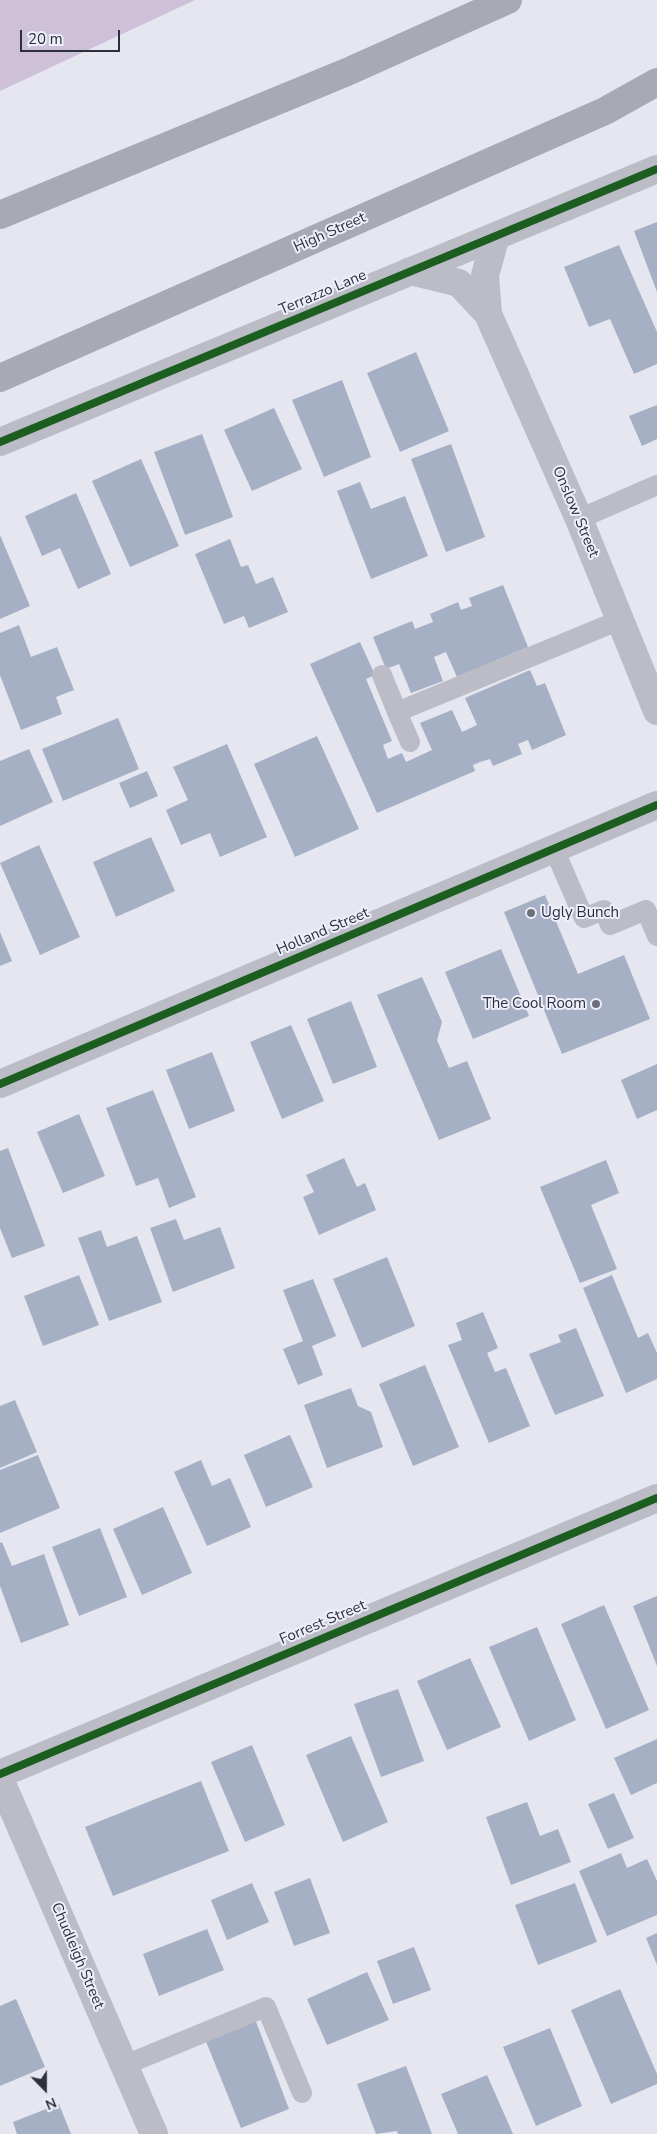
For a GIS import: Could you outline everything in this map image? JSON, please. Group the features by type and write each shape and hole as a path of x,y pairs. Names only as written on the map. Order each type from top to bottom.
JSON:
{"highway":[{"path":"0,215 347,72 508,0"},
{"name":"High Street","path":"0,378 605,111 657,82"},
{"path":"605,111 657,94"}],"street":[{"name":"Terrazzo Lane","path":"0,442 657,169"},
{"name":"Onslow Street","path":"488,314 485,275 496,236"},
{"name":"Onslow Street","path":"410,271 459,283 488,314 579,519 657,711"},
{"name":"Holland Street","path":"0,1084 657,805"},
{"name":"Forrest Street","path":"0,1774 657,1498"},
{"name":"Chudleigh Street","path":"0,1779 154,2134"}],"lane":[{"path":"579,519 657,485"},
{"path":"398,712 620,620"},
{"path":"382,675 410,742"},
{"path":"554,849 584,918 604,910 610,926 646,910 657,936"},
{"path":"125,2065 266,2007 302,2093"}],"shaded area":[{"path":"0,0 195,0 0,91"}],"building":[{"path":"657,222 657,292 634,231"},
{"path":"619,245 657,332 657,364 634,374 610,319 589,327 564,267"},
{"path":"416,352 449,431 400,452 367,373"},
{"path":"342,380 371,457 324,477 292,400"},
{"path":"657,405 657,439 642,446 629,416"},
{"path":"274,408 302,469 252,491 224,430"},
{"path":"202,434 233,517 185,535 154,452"},
{"path":"451,444 485,537 446,552 411,459"},
{"path":"141,459 179,546 130,567 92,481"},
{"path":"360,482 371,509 405,496 428,556 371,579 337,491"},
{"path":"76,493 111,574 78,589 60,548 42,556 25,516"},
{"path":"0,535 30,606 0,619"},
{"path":"230,539 241,567 248,565 256,584 273,577 288,612 249,628 244,616 224,624 195,554"},
{"path":"503,585 528,647 457,677 446,652 434,657 443,681 411,693 399,664 386,669 373,637 412,621 415,629 433,622 430,614 458,602 461,610 472,606 469,598"},
{"path":"19,625 31,657 57,647 74,690 56,697 62,714 21,730 0,675 0,633"},
{"path":"360,642 375,675 366,679 392,741 383,745 388,759 402,753 406,762 432,750 420,723 452,710 462,732 477,725 465,698 530,670 537,686 545,683 566,735 532,750 528,740 518,744 522,754 493,766 490,759 480,762 473,765 475,771 377,813 310,664"},
{"path":"118,718 139,769 63,801 42,749"},
{"path":"317,736 359,829 295,857 254,764"},
{"path":"227,744 267,837 220,857 210,833 181,845 166,810 188,800 173,767"},
{"path":"29,749 53,802 0,826 0,761"},
{"path":"147,771 158,796 130,808 119,783"},
{"path":"151,837 175,891 116,917 93,862"},
{"path":"39,845 80,937 40,955 0,863"},
{"path":"545,895 578,974 624,955 650,1019 562,1054 504,912"},
{"path":"0,932 12,961 0,966"},
{"path":"501,949 529,1016 473,1039 445,972"},
{"path":"422,977 442,1022 437,1040 449,1068 467,1061 491,1119 439,1140 377,995"},
{"path":"351,1001 377,1067 333,1084 307,1019"},
{"path":"291,1025 324,1101 282,1119 250,1042"},
{"path":"212,1052 235,1111 189,1129 166,1070"},
{"path":"657,1064 657,1110 637,1119 621,1080"},
{"path":"153,1090 196,1197 169,1208 158,1178 136,1186 106,1108"},
{"path":"79,1114 105,1176 63,1193 37,1132"},
{"path":"8,1148 45,1246 12,1258 0,1228 0,1151"},
{"path":"344,1158 357,1187 365,1183 376,1210 319,1235 303,1197 314,1192 306,1175"},
{"path":"606,1160 619,1193 591,1205 617,1269 580,1283 540,1187"},
{"path":"176,1219 184,1240 220,1227 235,1268 173,1292 150,1228"},
{"path":"101,1230 107,1247 137,1236 162,1302 109,1321 78,1238"},
{"path":"387,1257 415,1326 362,1348 333,1279"},
{"path":"79,1275 99,1325 43,1346 24,1296"},
{"path":"612,1275 638,1338 648,1333 657,1353 657,1379 626,1393 583,1288"},
{"path":"313,1279 336,1336 312,1346 323,1375 298,1385 283,1349 303,1341 283,1290"},
{"path":"483,1312 498,1348 487,1353 495,1372 506,1368 530,1426 489,1443 448,1345 462,1340 456,1323"},
{"path":"576,1328 604,1396 555,1415 529,1354 561,1342 558,1335"},
{"path":"425,1365 459,1447 413,1466 379,1384"},
{"path":"351,1388 358,1406 371,1412 383,1447 327,1468 304,1405"},
{"path":"15,1400 37,1452 0,1468 0,1406"},
{"path":"290,1435 313,1487 266,1507 244,1455"},
{"path":"38,1455 60,1508 0,1533 0,1470"},
{"path":"201,1460 212,1486 230,1478 251,1527 207,1546 174,1472"},
{"path":"163,1507 192,1573 142,1595 113,1529"},
{"path":"100,1528 127,1597 79,1616 52,1547"},
{"path":"2,1542 12,1566 44,1554 69,1625 21,1643 0,1586 0,1543"},
{"path":"657,1596 657,1666 633,1606"},
{"path":"604,1605 649,1710 606,1729 561,1624"},
{"path":"537,1627 576,1720 529,1741 489,1647"},
{"path":"470,1658 501,1727 447,1750 417,1681"},
{"path":"398,1689 424,1761 381,1777 354,1704"},
{"path":"351,1736 388,1822 343,1842 306,1755"},
{"path":"657,1739 657,1783 631,1795 614,1758"},
{"path":"252,1745 285,1825 245,1842 211,1762"},
{"path":"201,1781 229,1851 113,1896 85,1827"},
{"path":"614,1793 634,1838 608,1849 588,1804"},
{"path":"527,1802 540,1836 558,1829 571,1862 511,1885 486,1817"},
{"path":"621,1853 627,1868 647,1859 657,1881 657,1915 607,1936 579,1871"},
{"path":"310,1878 330,1933 294,1946 274,1892"},
{"path":"252,1883 269,1922 227,1940 211,1900"},
{"path":"575,1883 597,1942 538,1965 515,1905"},
{"path":"207,1929 224,1970 159,1996 143,1954"},
{"path":"657,1933 657,1965 646,1938"},
{"path":"414,1947 431,1990 393,2004 377,1961"},
{"path":"367,1972 389,2020 327,2045 307,1999"},
{"path":"620,1989 657,2074 657,2084 611,2104 571,2010"},
{"path":"16,1999 45,2067 0,2086 0,2006"},
{"path":"255,2019 289,2109 241,2128 205,2039"},
{"path":"550,2028 582,2106 536,2126 503,2047"},
{"path":"406,2066 432,2134 398,2134 397,2131 376,2134 357,2084"},
{"path":"487,2075 513,2134 458,2134 441,2094"},
{"path":"59,2104 71,2134 17,2134 13,2122"}],"cycle path":[{"path":"0,442 657,169"},
{"path":"0,1084 657,805"},
{"path":"0,1774 657,1498"}],"place":[{"name":"Ugly Bunch","path":"531,913"},
{"name":"The Cool Room","path":"596,1004"}]}
